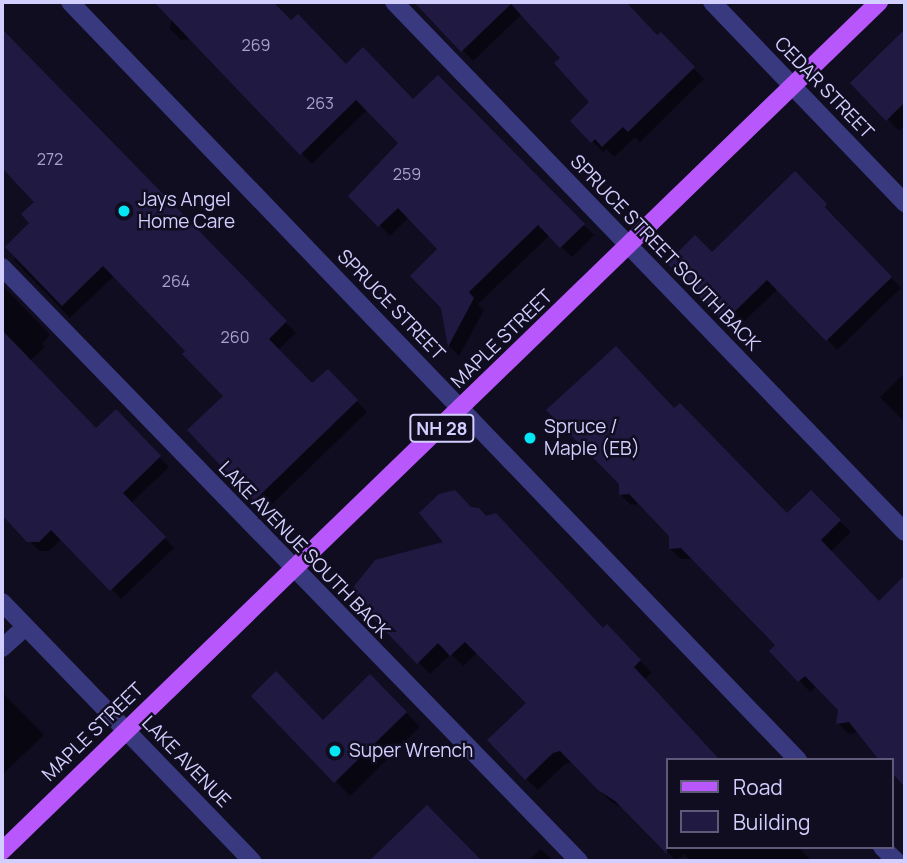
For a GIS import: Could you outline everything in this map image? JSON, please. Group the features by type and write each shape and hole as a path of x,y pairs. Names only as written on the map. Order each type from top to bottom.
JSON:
{"main road":[{"name":"MAPLE STREET","path":"2,851 879,2"}],"street":[{"name":"SPRUCE STREET","path":"70,2 796,758"},
{"name":"SPRUCE STREET SOUTH BACK","path":"394,2 905,532"},
{"name":"CEDAR STREET","path":"712,2 905,203"},
{"name":"LAKE AVENUE SOUTH BACK","path":"2,267 579,861"},
{"name":"LAKE AVENUE","path":"2,602 252,861"},
{"path":"2,648 26,626"}],"building":[{"path":"154,2 273,2 291,20 298,14 346,64 363,47 413,99 438,75 585,224 560,248 538,225 469,292 474,298 448,347 441,308 410,276 437,249 398,208 378,227 348,196 398,143 356,100 300,155"},
{"path":"414,2 626,2 657,35 661,32 695,67 628,132 623,127 602,147 595,139 591,143 570,121 589,102 554,63 560,58 511,4 461,52"},
{"path":"2,29 287,321 269,339 312,383 328,369 358,400 254,501 187,430 223,396 182,354 185,351 103,266 62,306 5,247 29,223 21,214 34,202 2,168"},
{"path":"905,29 905,102 886,121 850,83"},
{"path":"795,171 827,204 825,207 892,277 826,341 767,280 724,322 667,263 695,235 712,252"},
{"path":"2,330 96,428 116,409 161,456 123,493 166,537 110,591 51,530 39,542 27,542 2,515"},
{"path":"616,346 674,408 680,403 787,513 811,490 841,520 821,540 879,601 905,575 905,787 893,774 893,758 877,758 849,722 836,724 838,710 805,676 798,682 769,651 775,645 681,548 669,549 669,536 629,494 619,495 619,484 546,410"},
{"path":"455,490 471,507 479,508 486,516 496,513 603,628 607,624 641,660 634,667 718,758 666,758 667,854 615,801 598,790 560,751 553,753 525,780 487,740 526,703 465,642 450,656 438,643 417,664 367,612 370,608 352,589 375,560 443,542 419,513 439,494"},
{"name":"Super Wrench","path":"276,671 323,720 370,674 407,712 334,783 251,696"},
{"path":"427,805 482,861 369,861"}],"place":[{"name":"Jays Angel Home Care","path":"124,211"},
{"name":"Spruce / Maple (EB)","path":"530,438"},
{"name":"Super Wrench","path":"335,751"}]}
